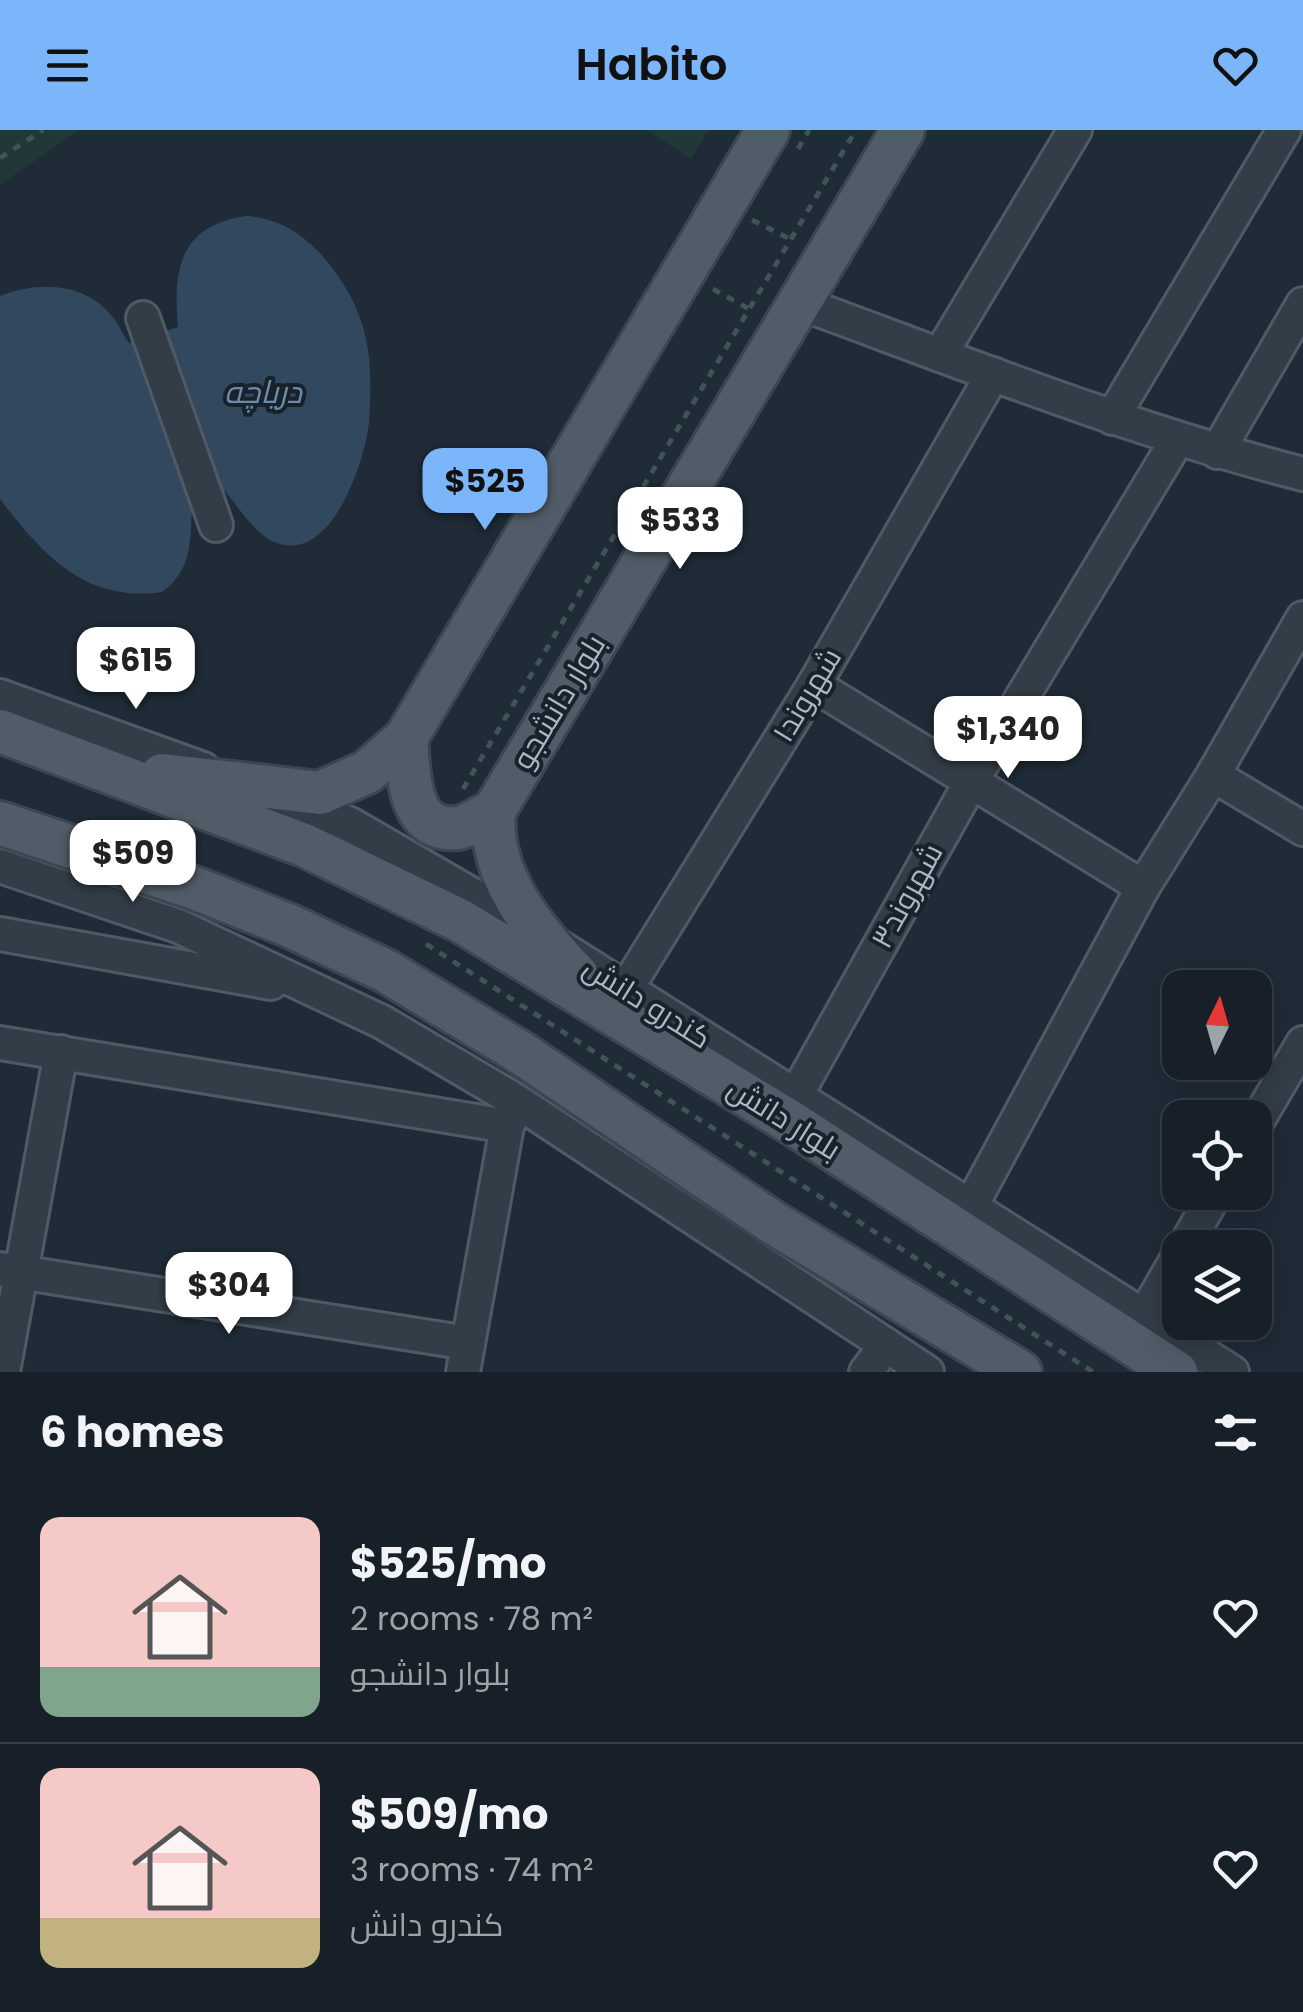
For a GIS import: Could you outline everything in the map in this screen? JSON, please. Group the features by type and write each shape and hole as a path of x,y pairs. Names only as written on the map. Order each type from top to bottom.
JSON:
{"main road":[{"path":"112,774 187,776 252,787 320,792 367,772 406,738 768,130"},
{"name":"بلوار دانشجو","path":"494,811 778,314 809,249 903,130"},
{"name":"بلوار دانش","path":"11,717 112,774 304,845 619,1001 1176,1372"},
{"path":"406,738 413,802 422,816 441,826 460,828 494,811"},
{"path":"494,811 492,834 505,879 538,933 619,1001"},
{"path":"0,823 192,887 288,925 386,971 472,1023 760,1238 1020,1372"}],"street":[{"path":"940,354 1076,130"},
{"path":"1112,418 1284,130"},
{"path":"1217,452 1303,304"},
{"path":"778,314 940,354 1177,440 1303,474"},
{"path":"143,318 216,525"},
{"name":"شهروند۱","path":"619,1001 814,685 994,374"},
{"name":"شهروند۳","path":"796,1097 971,782 1177,440"},
{"path":"971,1206 1143,887 1303,618"},
{"path":"814,685 1143,887"},
{"path":"11,717 252,787 350,824 538,933"},
{"path":"1213,775 1303,829"},
{"path":"0,866 178,926 382,1022 512,1114 760,1238 886,1345 926,1372"},
{"path":"0,934 192,966 330,996"},
{"name":"کندرو دانش","path":"619,1001 796,1097 971,1206 1131,1342 1232,1372"},
{"path":"0,1043 512,1114"},
{"path":"1270,1100 1303,1043"},
{"path":"3,1372 10,1270 61,1052"},
{"path":"10,1270 465,1357 512,1114"},
{"path":"1131,1342 1162,1287"},
{"path":"866,1372 886,1345"}],"path":[{"path":"0,158 43,130"},
{"path":"441,826 778,314 809,249 856,130"},
{"path":"723,204 809,249"},
{"path":"683,272 778,314"}],"green space":[{"path":"0,130 79,130 0,185"},
{"path":"647,130 709,130 691,159"}],"water":[{"name":"دریاچه","path":"246,216 277,223 312,245 340,279 357,310 368,353 370,399 366,440 352,485 327,526 311,540 293,546 265,537 225,491 192,505 185,564 162,592 110,590 88,582 50,556 0,499 0,296 45,287 88,296 114,319 129,343 178,327 177,287 185,254 206,229"}]}
